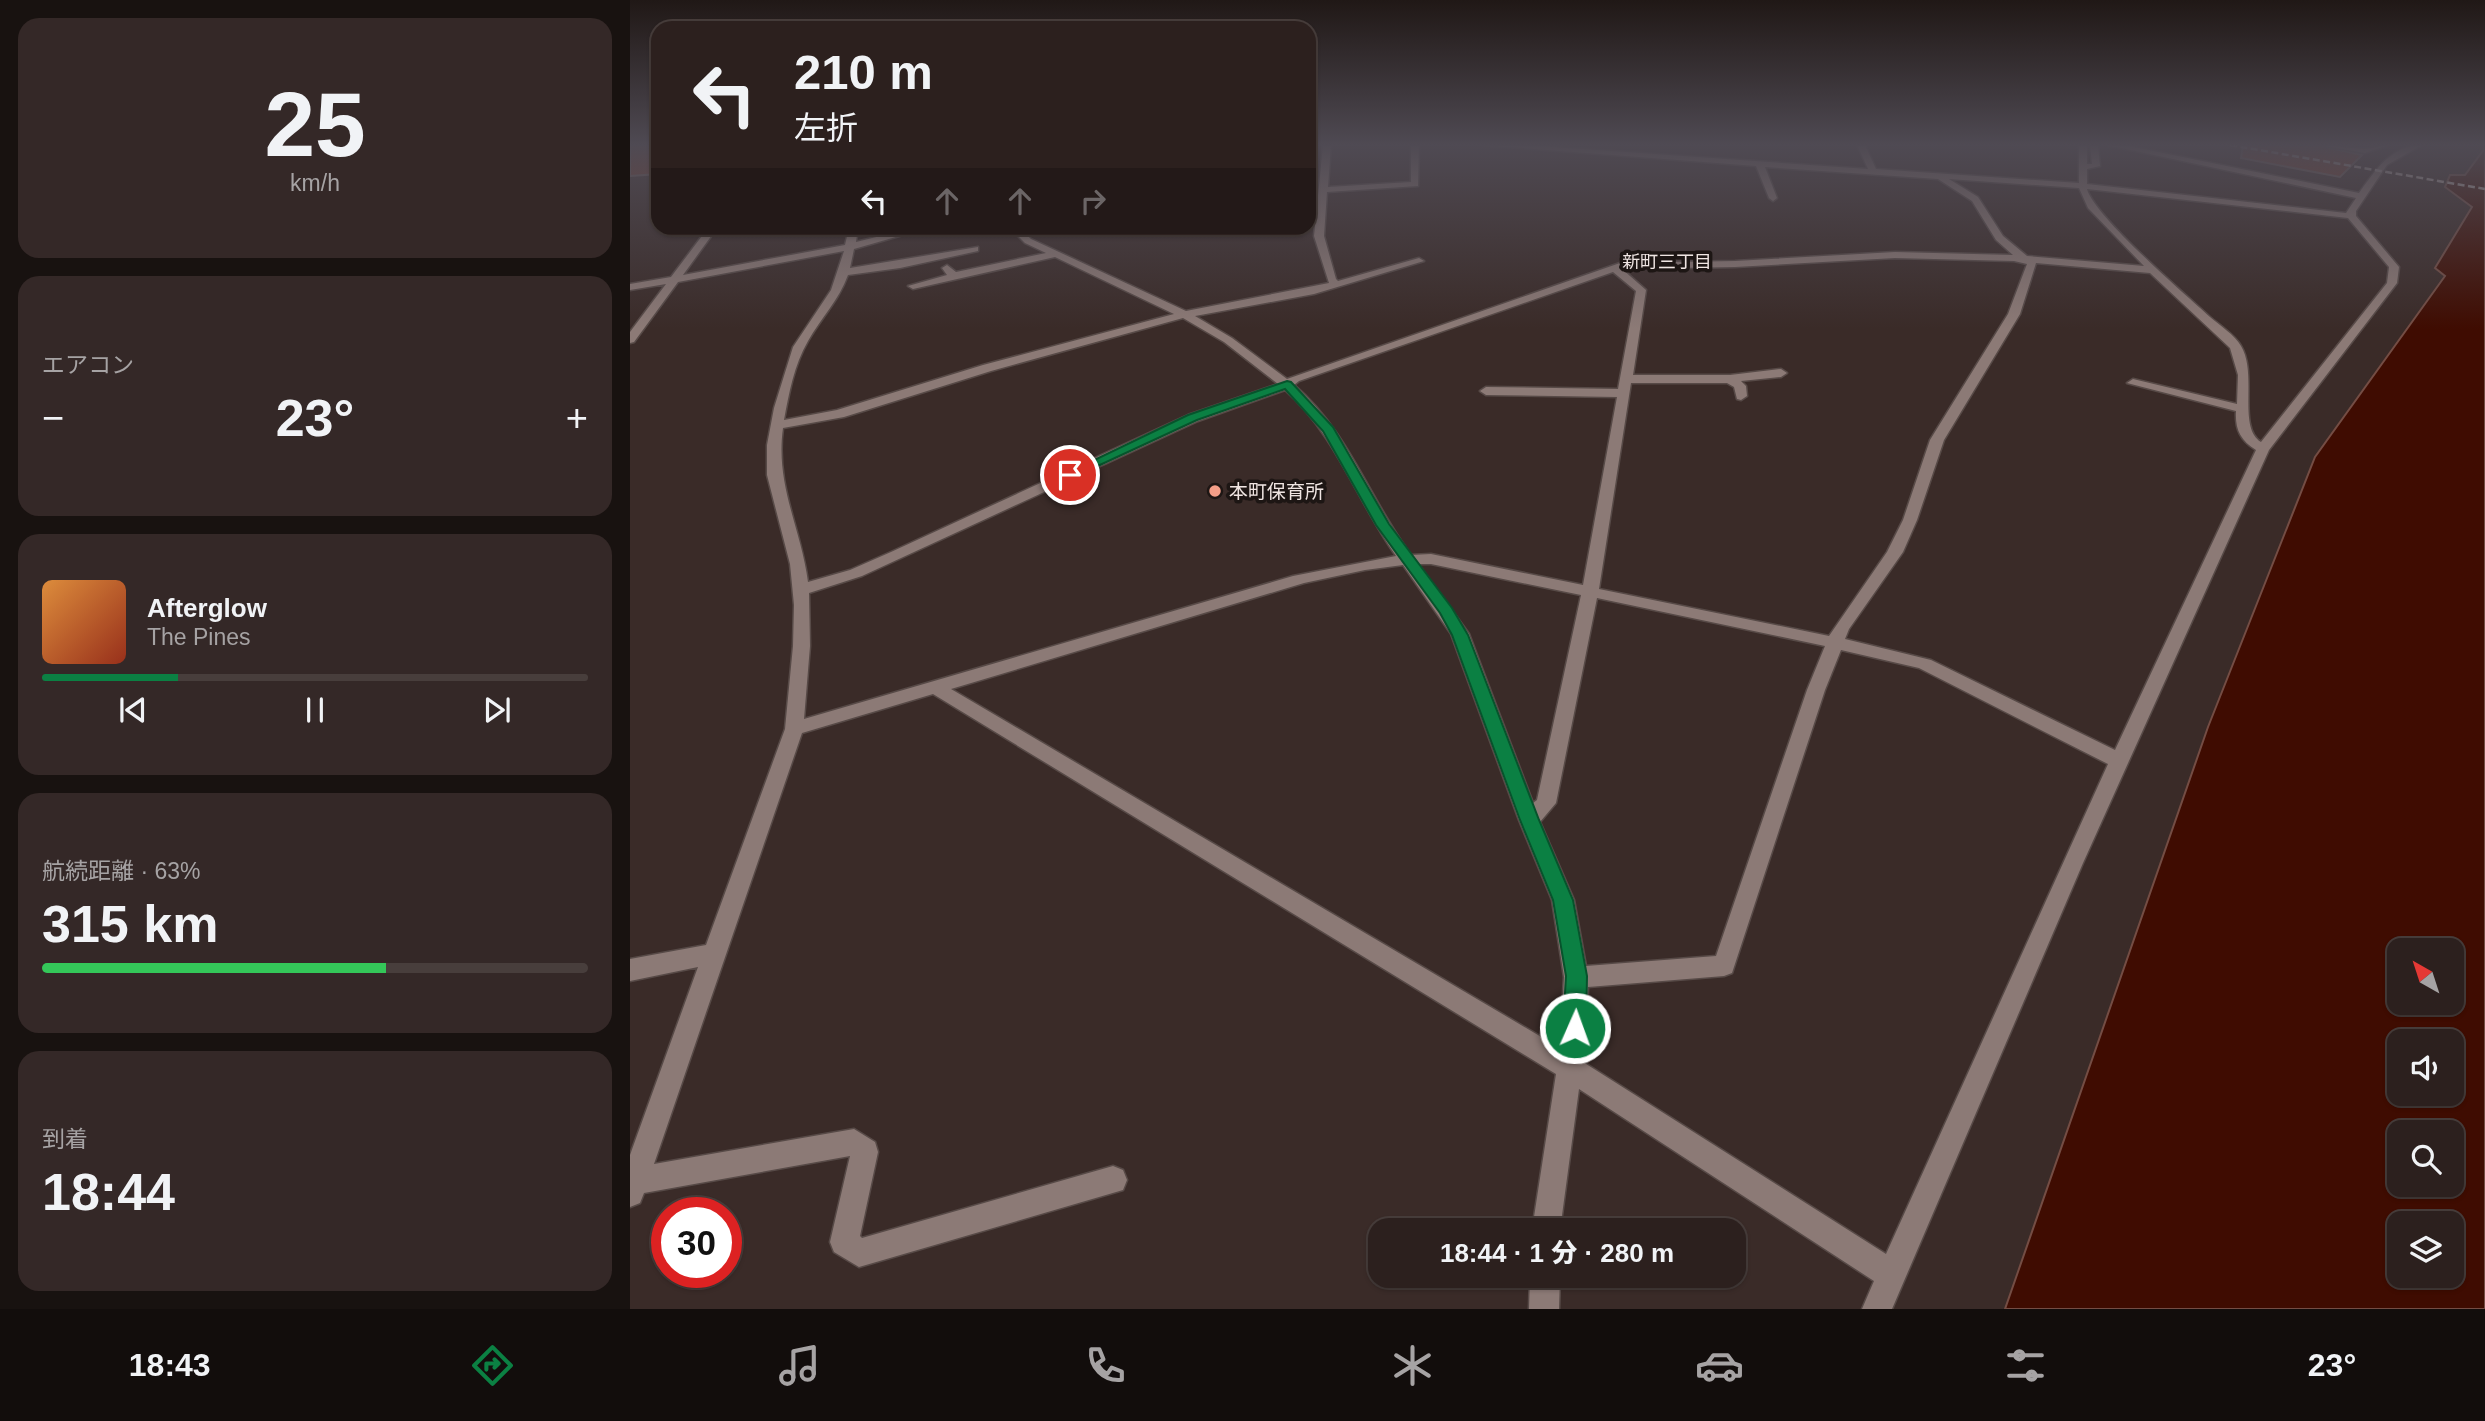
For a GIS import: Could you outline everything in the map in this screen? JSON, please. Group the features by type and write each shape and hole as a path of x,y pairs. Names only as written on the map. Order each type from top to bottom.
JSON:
{"street":[{"path":"1322,206 1319,236 1331,280 1336,285"},
{"path":"1576,976 1724,966 1816,690 1841,628 1895,552 1910,520 1937,440 2014,314 2032,264 2005,246 1980,206"},
{"path":"2091,206 2153,270 2236,346 2244,375 2242,427 2250,441 2263,449"},
{"path":"1877,1309 2118,760 2263,449 2392,283 2394,267 2351,216 2262,206"},
{"path":"2351,216 2355,206"},
{"path":"630,340 707,235"},
{"path":"632,1187 794,729 801,658 801,590 793,542 772,467 778,425 797,351 806,333 832,299 846,272 852,235"},
{"path":"630,287 850,248 897,235"},
{"path":"1022,235 1054,254 1186,314 1287,385 1329,429 1383,525 1447,611 1460,635 1529,820 1563,900 1576,976 1575,1028 1548,1218"},
{"path":"846,272 900,265 975,249"},
{"path":"913,286 1054,254"},
{"path":"801,590 856,573 898,555 1193,418 1287,385 1295,378 1620,265 1735,264 1895,255 2029,260 2153,270"},
{"path":"938,257 954,276"},
{"path":"778,425 839,414 986,368 1186,314 1336,285 1419,261"},
{"path":"1529,820 1546,803 1590,591 1641,290 1614,268"},
{"path":"1486,391 1625,386 1781,373"},
{"path":"1730,379 1740,386 1741,396"},
{"path":"2133,383 2243,410"},
{"path":"794,729 1299,579 1343,567 1408,559 1465,565 1925,664 2118,760"},
{"path":"936,688 1569,1068 1892,1275"},
{"path":"630,970 714,954"},
{"path":"632,1187 854,1142 865,1152 844,1242 859,1253 1113,1180"},
{"path":"1544,1309 1545,1288"}],"shaded area":[{"path":"2471,206 2485,206 2485,1309 2005,1309 2208,727 2315,457 2445,276 2435,268"}],"place":[{"name":"本町保育所","path":"1215,491"}],"district":[{"name":"新町三丁目","path":"1667,262"}],"route":[{"path":"1070,475 1193,418 1287,385 1329,429 1383,525 1447,611 1460,635 1529,820 1563,900 1576,976 1575,1028"}]}
